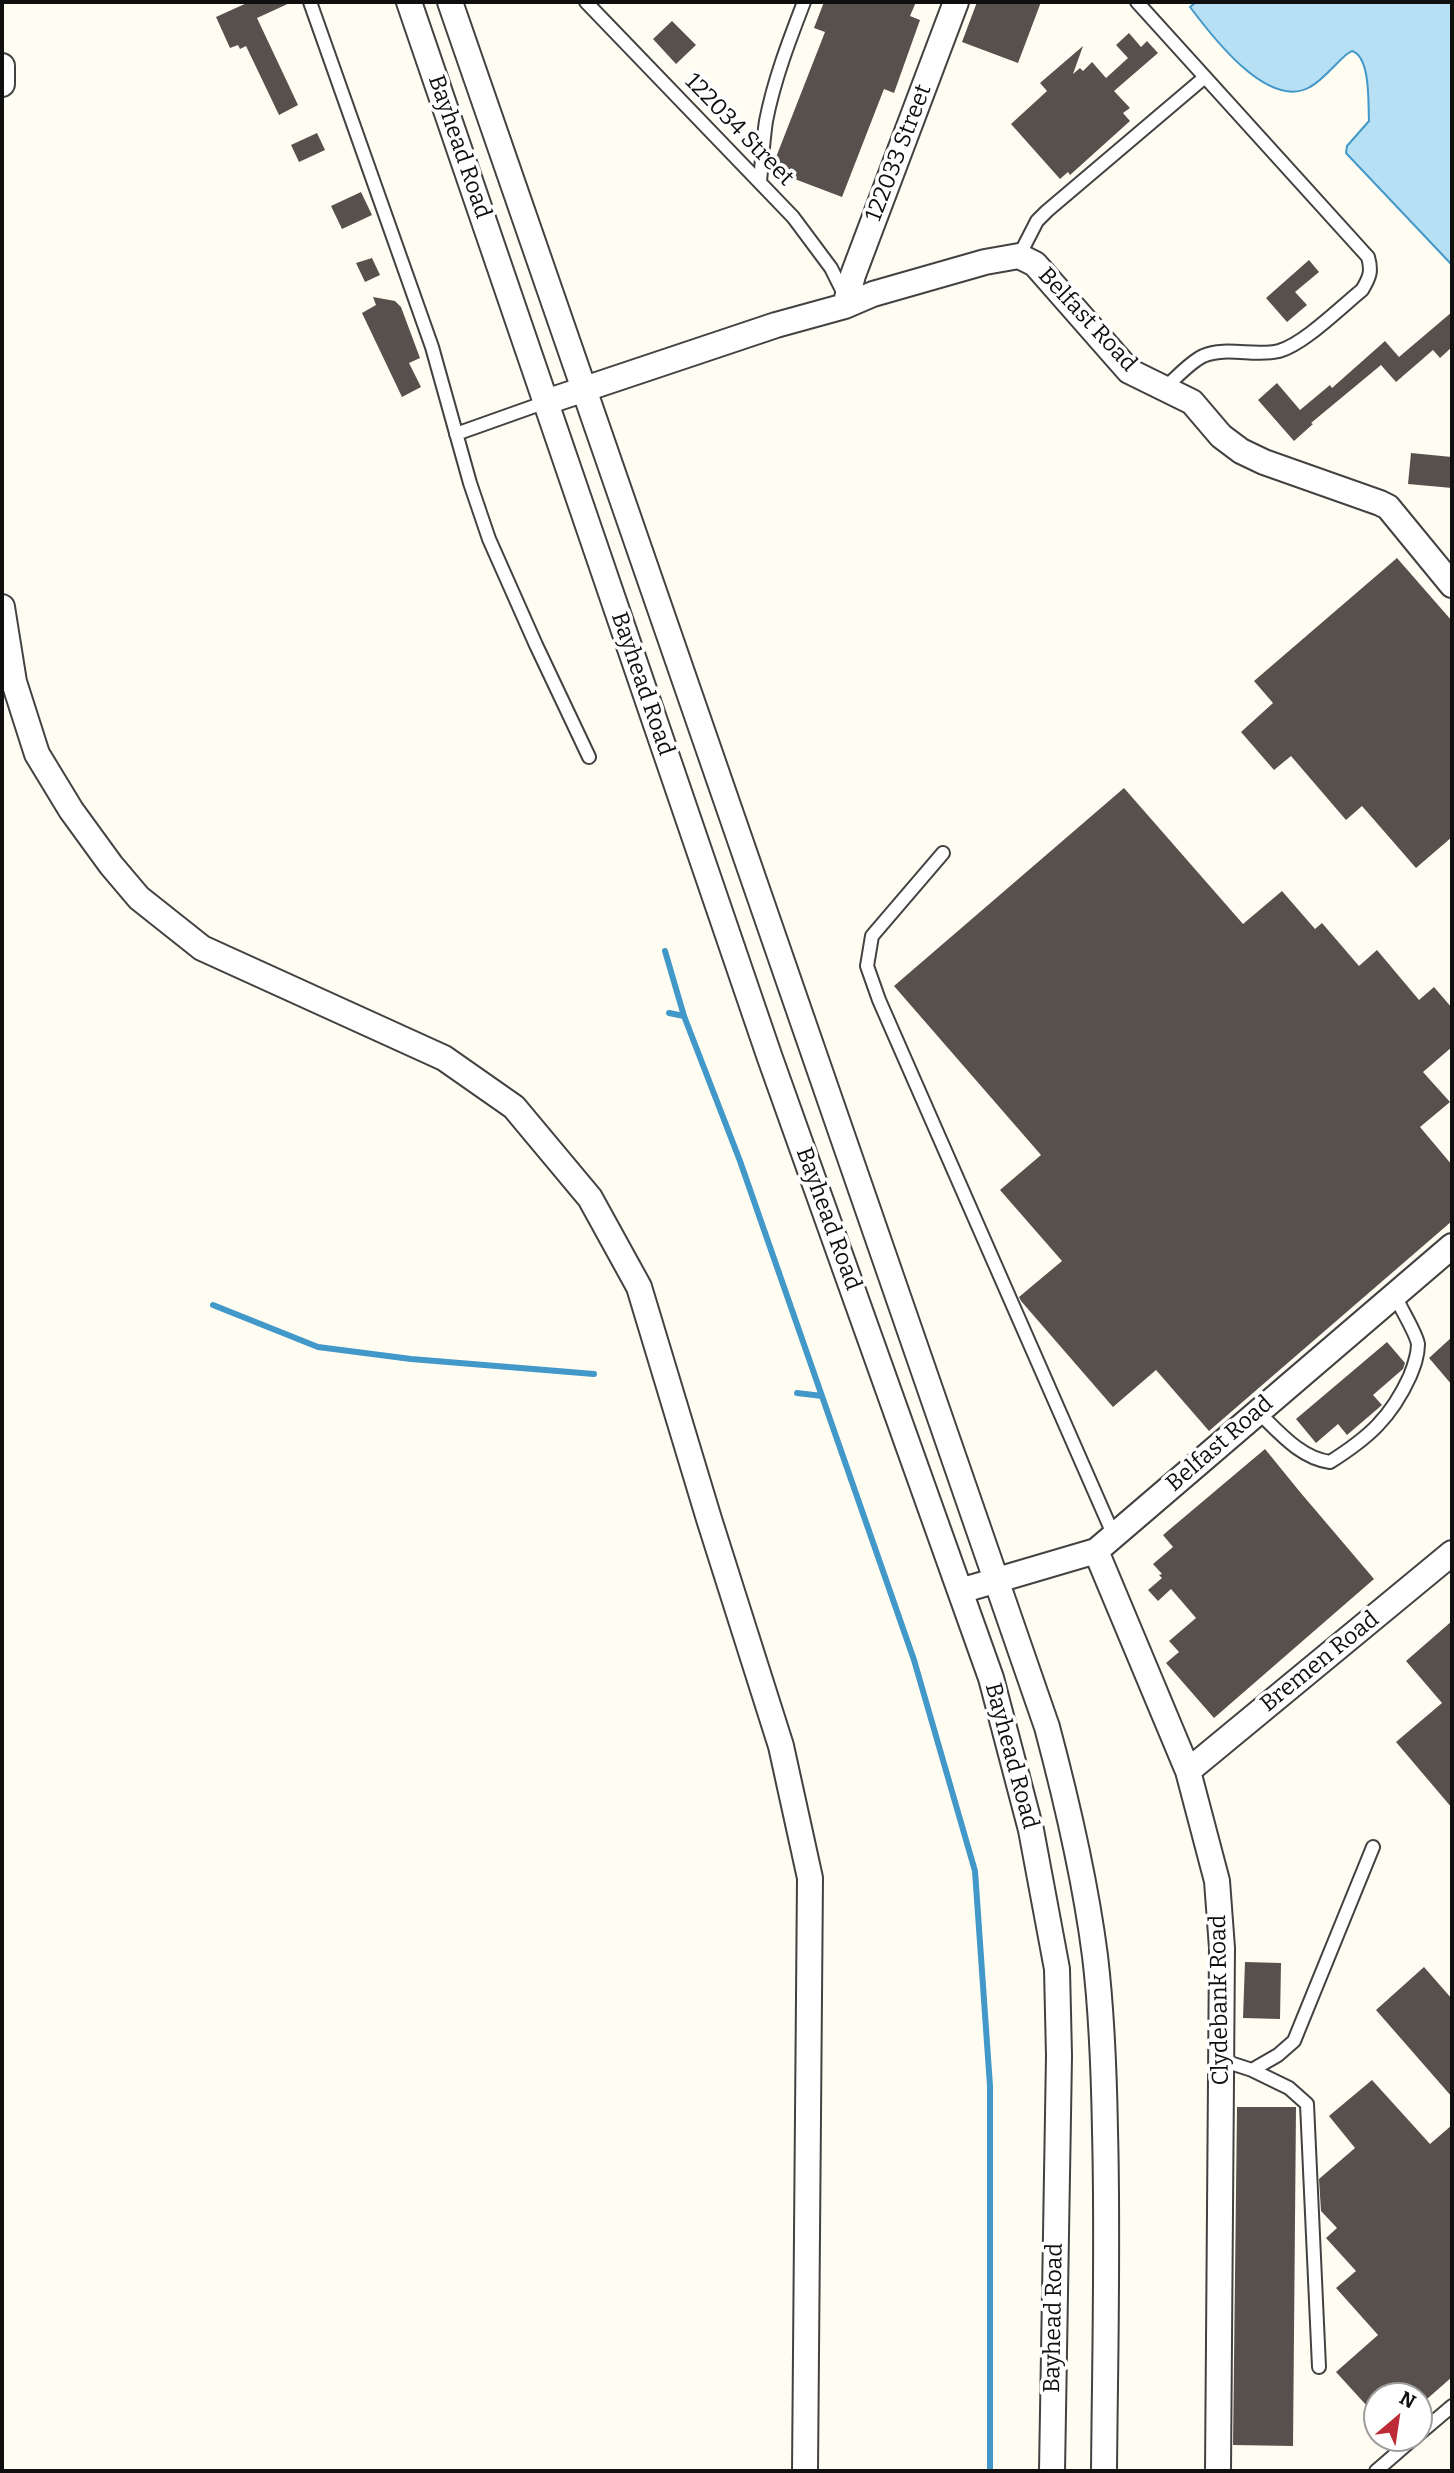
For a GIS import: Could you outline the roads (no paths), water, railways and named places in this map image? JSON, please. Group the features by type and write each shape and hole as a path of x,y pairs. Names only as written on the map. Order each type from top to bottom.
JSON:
{"street":[{"name":"Bayhead Road","path":"409,2 770,1058 991,1678 1031,1830 1057,1969 1059,2056 1052,2471"},
{"name":"Bayhead Road","path":"450,2 1047,1727 1070,1815 1095,1955 1103,2038 1106,2182 1104,2471"},
{"name":"122033 Street","path":"846,302 853,275 956,2"},
{"path":"2,66 2,84"},
{"name":"Belfast Road","path":"546,402 846,302 985,262 1020,256 1035,264 1129,371 1192,402 1221,436 1241,451 1388,507 1452,585"},
{"path":"2,607 14,682 37,754 79,821 139,898 202,948 444,1058 514,1107 590,1198 639,1287 781,1746 810,1878 805,2471"},
{"name":"Belfast Road","path":"960,1591 1105,1543 1452,1246"},
{"name":"Clydebank Road","path":"1105,1543 1188,1770 1217,1881 1222,1948 1219,2471"},
{"name":"Bremen Road","path":"1188,1770 1452,1553"}],"lane":[{"path":"310,2 432,347 470,484 507,582 589,757"},
{"name":"122034 Street","path":"586,2 760,181 812,241 831,268 846,302"},
{"path":"760,181 765,124 771,98 804,2"},
{"path":"1137,2 1368,257 1371,268 1370,277 1362,290 1295,345 1279,351 1206,355 1196,360 1165,387"},
{"path":"1020,256 1037,221 1046,211 1205,77"},
{"path":"456,434 546,402"},
{"path":"943,853 872,936 867,966 1105,1543"},
{"path":"1258,1412 1305,1454 1318,1461 1330,1462 1351,1449 1394,1408 1417,1357 1418,1342 1395,1295"},
{"path":"1252,2070 1278,2055 1294,2041 1373,1847"},
{"path":"1221,2060 1252,2070 1289,2088 1307,2104 1319,2367"},
{"path":"1433,2422 1452,2406"},
{"path":"1376,2471 1398,2452"}],"water":[{"path":"1196,2 1452,2 1452,265 1346,153 1347,146 1369,121 1367,82 1363,62 1358,55 1352,51 1347,54 1310,87 1294,92 1276,89 1259,80 1226,51 1190,7"}],"waterway":[{"path":"665,951 684,1016 740,1161 914,1660 975,1871 990,2086 990,2471"},
{"path":"669,1013 684,1016"},
{"path":"213,1305 318,1347 411,1359 594,1374"},
{"path":"797,1393 822,1396"}]}
